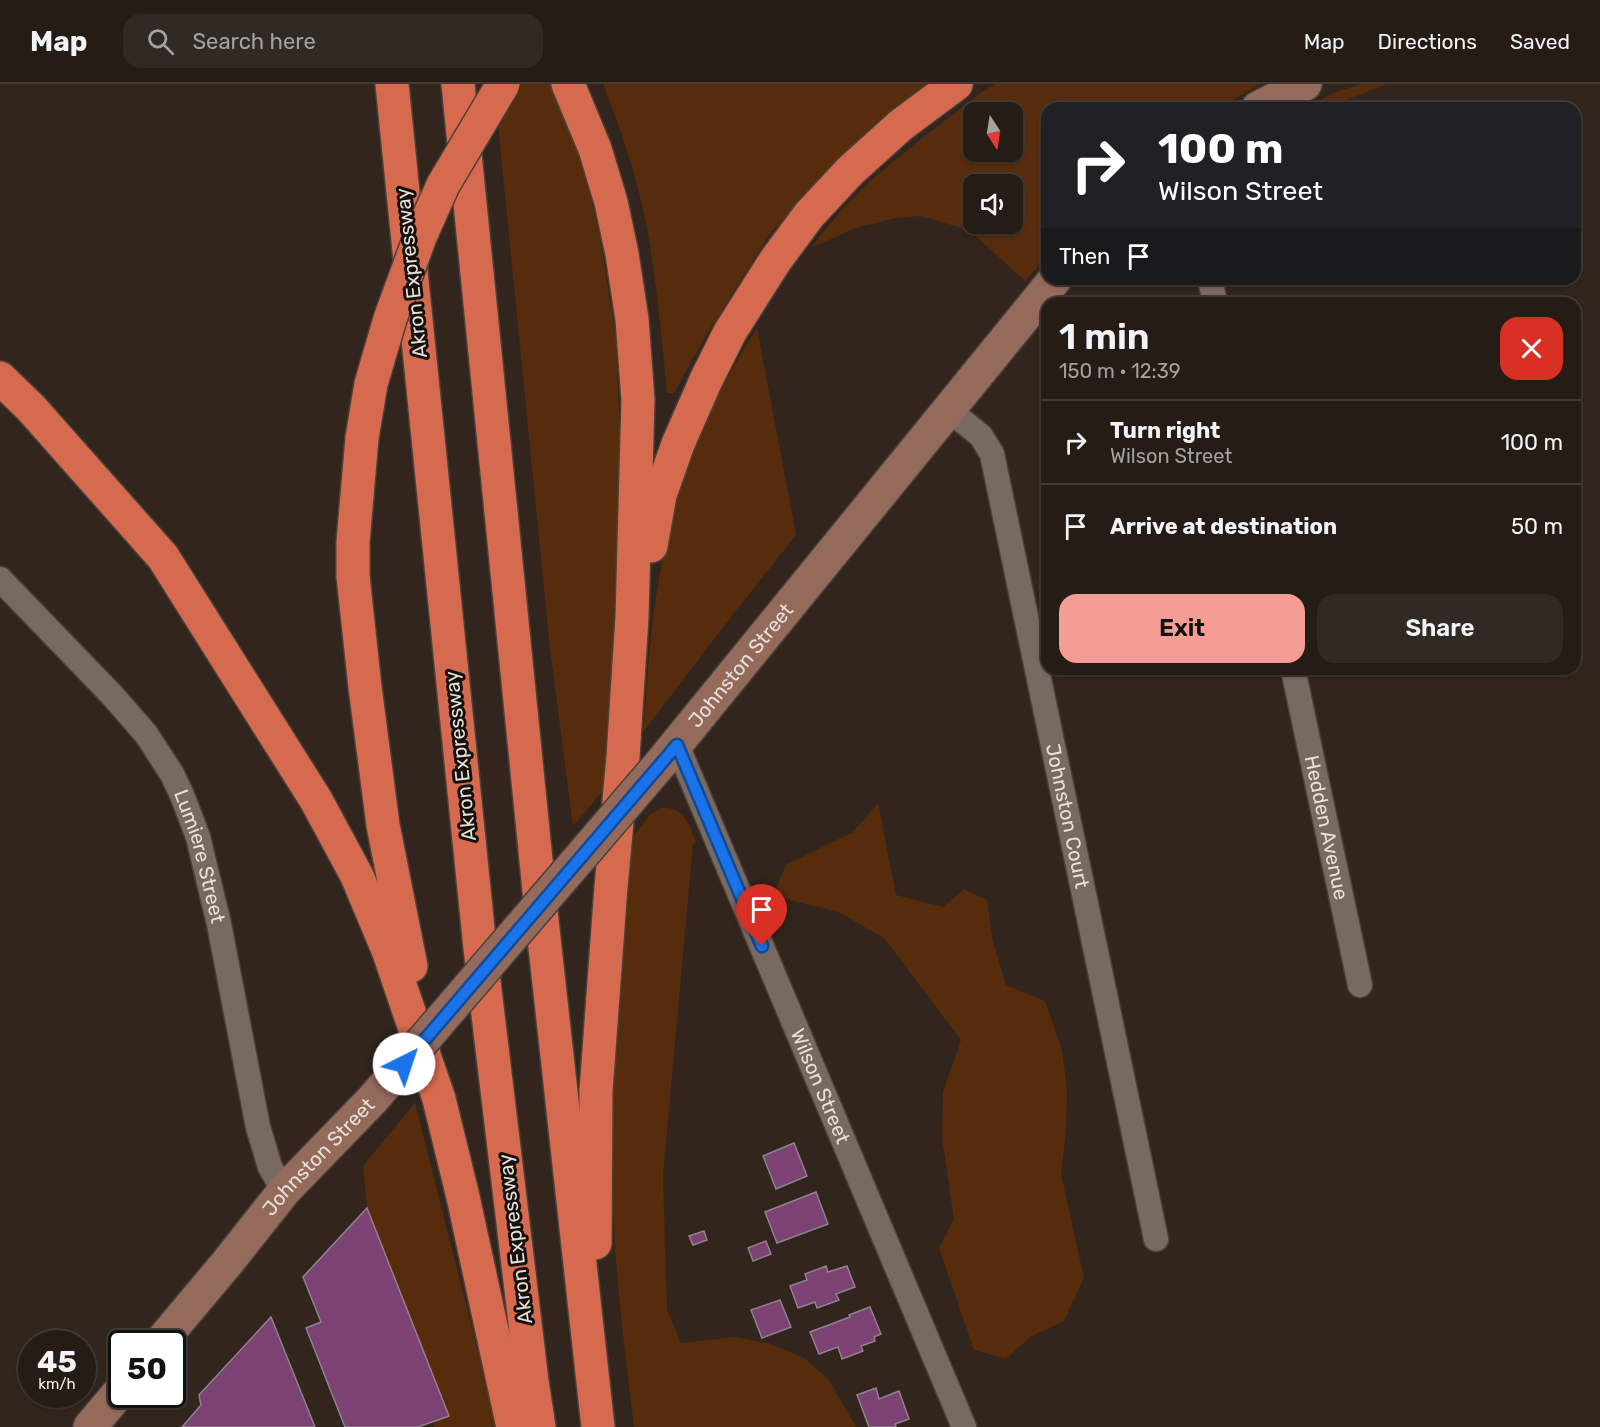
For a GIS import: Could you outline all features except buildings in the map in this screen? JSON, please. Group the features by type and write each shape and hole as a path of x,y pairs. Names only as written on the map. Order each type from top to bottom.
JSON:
{"highway":[{"name":"Akron Expressway","path":"392,84 480,948 539,1427"},
{"path":"458,84 542,920 596,1417"},
{"path":"503,84 443,185 420,237 390,319 371,384 362,438 353,542 353,576 383,825 439,1099 464,1197 513,1427"},
{"path":"568,84 595,149 611,202 632,319 638,400 632,617 596,1091 596,1417"},
{"path":"632,617 649,558 660,495 701,390 730,332 775,261 809,215 850,171 901,126 956,84"},
{"path":"0,378 31,408 163,557 316,800 357,876 388,950 439,1099"}],"main road":[{"path":"1270,102 1305,84"},
{"name":"Johnston Street","path":"1041,297 1051,285"},
{"name":"Johnston Street","path":"171,1330 284,1191 373,1099 669,754 1041,298"},
{"path":"90,1427 108,1406"}],"street":[{"name":"Johnston Court","path":"950,410 981,436 992,454 1156,1239"},
{"name":"Lumiere Street","path":"0,579 112,695 146,734 172,774 182,795 198,837 219,924 258,1127 270,1167 284,1191"},
{"name":"Hedden Avenue","path":"1294,675 1360,985"},
{"name":"Wilson Street","path":"669,754 964,1427"}],"shaded area":[{"path":"494,84 552,84 579,148 600,237 616,338 623,513 604,790 573,826 550,649"},
{"path":"603,84 926,84 885,116 769,235 705,337 674,393 667,393 657,293 644,215 629,158"},
{"path":"996,84 1261,84 1229,102 1041,102 1041,263 1025,281 973,234 1023,234 1023,174 963,174 963,228 920,216 896,218 855,228 811,248 842,209 871,180 963,106 963,162 1023,162 1023,102 969,102"},
{"path":"1361,84 1387,84 1340,102 1315,102"},
{"path":"757,328 796,535 643,732 655,605 662,561 678,496 705,421"},
{"path":"878,803 896,895 943,907 964,889 987,900 993,942 1006,985 1045,1001 1062,1050 1067,1089 1066,1133 1061,1174 1084,1278 1064,1321 1030,1337 1006,1359 974,1350 939,1248 954,1219 942,1138 943,1092 961,1040 884,938 838,912 773,896 786,865 853,832"},
{"path":"662,808 676,810 685,818 696,842 693,844 663,1176 667,1309 681,1343 735,1337 771,1344 806,1359 829,1380 856,1427 634,1427 615,1244 612,1183 613,1097 631,839 651,814"},
{"path":"415,1103 492,1407 494,1427 434,1427 433,1422 449,1416 367,1208 363,1166"}],"route":[{"path":"404,1064 677,745 762,946"}]}
